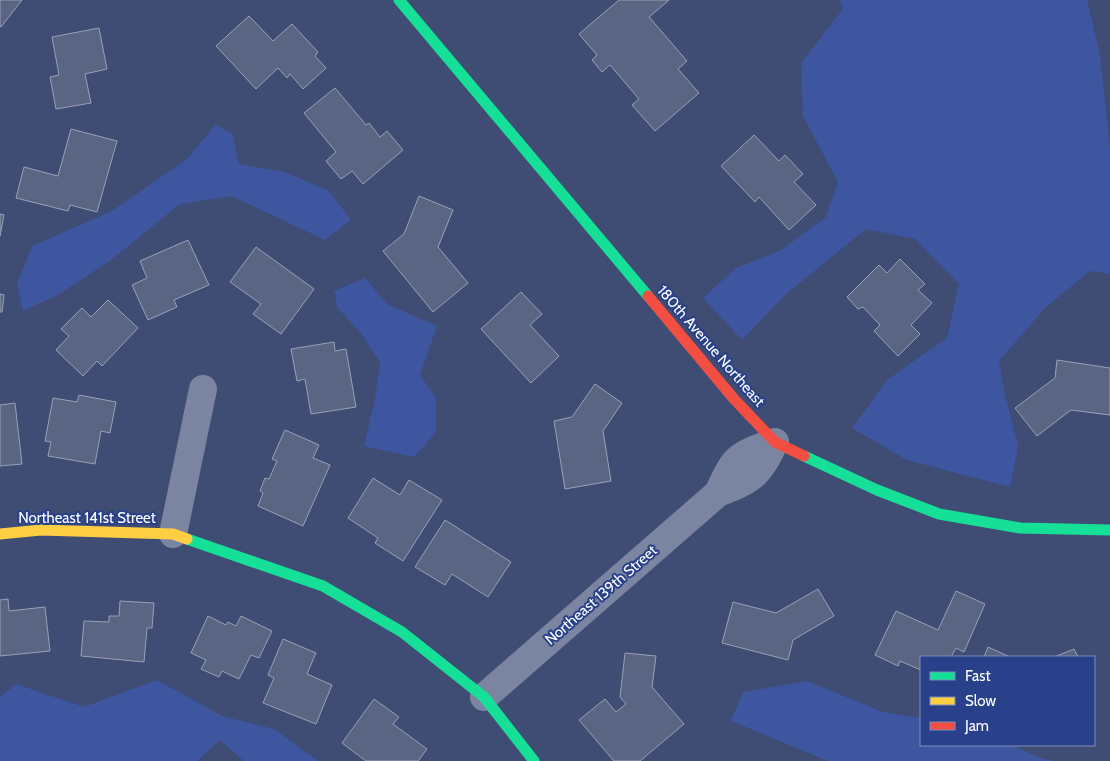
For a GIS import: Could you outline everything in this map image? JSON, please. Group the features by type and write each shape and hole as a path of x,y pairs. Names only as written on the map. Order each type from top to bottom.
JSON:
{"street":[{"name":"180th Avenue Northeast","path":"399,0 734,399 775,442 877,490 939,514 1020,528 1110,530"},
{"path":"173,534 203,389"},
{"name":"Northeast 139th Street","path":"484,696 718,493 732,463 744,453 775,442"},
{"name":"Northeast 141st Street","path":"0,534 41,530 173,534 322,586 402,632 484,696 534,761"}],"shaded area":[{"path":"840,0 1087,0 1100,55 1110,148 1110,274 1090,271 1045,308 999,361 1018,446 1010,487 907,460 852,428 887,380 947,338 959,284 915,239 866,229 785,295 742,340 703,298 736,268 780,251 826,217 838,182 803,116 801,63 843,9"},
{"path":"216,124 233,135 239,164 285,172 329,191 351,220 325,240 232,196 180,204 111,260 58,295 23,311 17,284 32,246 112,211 187,159"},
{"path":"365,278 387,304 437,326 420,375 436,398 436,432 414,457 364,446 375,400 380,362 360,332 337,307 334,291"},
{"path":"157,680 222,716 274,729 318,761 244,761 220,740 197,761 0,761 0,697 16,684 84,707"},
{"path":"807,681 883,712 920,718 920,746 1014,746 1041,758 1053,761 828,761 731,721 743,692"}],"building":[{"path":"0,0 22,0 1,27 0,26"},
{"path":"619,0 669,0 649,17 687,61 678,69 699,93 655,131 632,105 639,99 610,65 602,72 592,60 597,55 579,34"},
{"path":"249,16 273,41 292,24 318,52 315,56 326,68 303,89 290,74 287,78 278,68 256,89 216,46"},
{"path":"99,28 107,69 85,74 91,103 56,109 50,77 59,75 52,37"},
{"path":"335,88 366,125 369,123 380,137 387,131 403,150 363,184 352,171 341,179 326,161 336,152 304,113"},
{"path":"71,129 117,141 97,212 70,205 68,211 16,198 24,167 58,176"},
{"path":"754,135 779,161 785,155 803,174 794,182 816,205 789,230 759,197 755,202 721,166"},
{"path":"419,196 453,210 438,247 468,283 433,312 383,251 404,234"},
{"path":"0,214 4,215 0,236"},
{"path":"188,240 209,285 174,300 177,307 148,320 132,285 147,278 140,261"},
{"path":"256,247 314,289 281,334 253,314 261,304 230,282"},
{"path":"900,259 925,284 918,290 932,303 911,325 920,334 898,356 874,331 880,325 863,307 858,309 847,297 879,265 887,273"},
{"path":"521,292 542,314 530,325 559,356 531,383 481,329"},
{"path":"0,294 4,295 2,312 0,312"},
{"path":"108,300 138,328 102,366 97,361 83,376 56,350 69,336 61,329 82,308 91,317"},
{"path":"334,342 335,351 346,349 356,407 311,414 305,379 297,381 291,349"},
{"path":"1057,360 1110,368 1110,415 1071,410 1037,436 1015,408 1055,378"},
{"path":"595,384 622,403 603,431 611,481 565,489 554,421 572,417"},
{"path":"79,395 116,402 110,433 101,431 95,464 48,456 51,442 45,441 53,398 77,402"},
{"path":"15,403 22,464 0,466 0,405"},
{"path":"285,430 319,445 313,458 330,465 303,526 258,506 263,493 260,491 265,478 269,479 277,461 272,459"},
{"path":"373,478 400,495 409,480 442,500 403,561 375,543 378,538 348,518"},
{"path":"445,520 511,562 488,597 452,574 445,585 415,567"},
{"path":"818,589 834,616 793,640 788,660 722,643 733,602 776,613"},
{"path":"956,591 985,604 964,652 956,648 952,656 920,656 920,670 900,661 898,666 875,655 896,611 938,630"},
{"path":"8,599 9,611 45,607 50,651 0,656 0,600"},
{"path":"120,601 154,603 152,628 147,628 144,662 81,656 84,621 109,622 109,616 119,616"},
{"path":"208,616 226,625 228,622 236,626 241,616 272,631 259,658 251,655 239,679 222,671 219,677 201,669 206,660 191,653"},
{"path":"283,639 316,653 307,674 332,685 316,724 263,703 274,678 268,675"},
{"path":"988,647 1008,656 984,656"},
{"path":"1074,649 1078,656 1056,656"},
{"path":"625,653 656,656 652,687 684,724 640,761 614,761 579,720 605,699 616,712 626,704 620,697"},
{"path":"374,699 399,717 393,724 427,749 418,761 366,761 342,743"}],"traffic: fast":[{"path":"399,0 648,296"},
{"path":"804,456 877,490 939,514 1020,528 1110,530"},
{"path":"187,539 323,586 402,632 484,697 534,761"}],"traffic: slow":[{"path":"0,534 41,530 173,534 187,539"}],"traffic: jam":[{"path":"648,296 734,399 775,442 804,456"}]}
